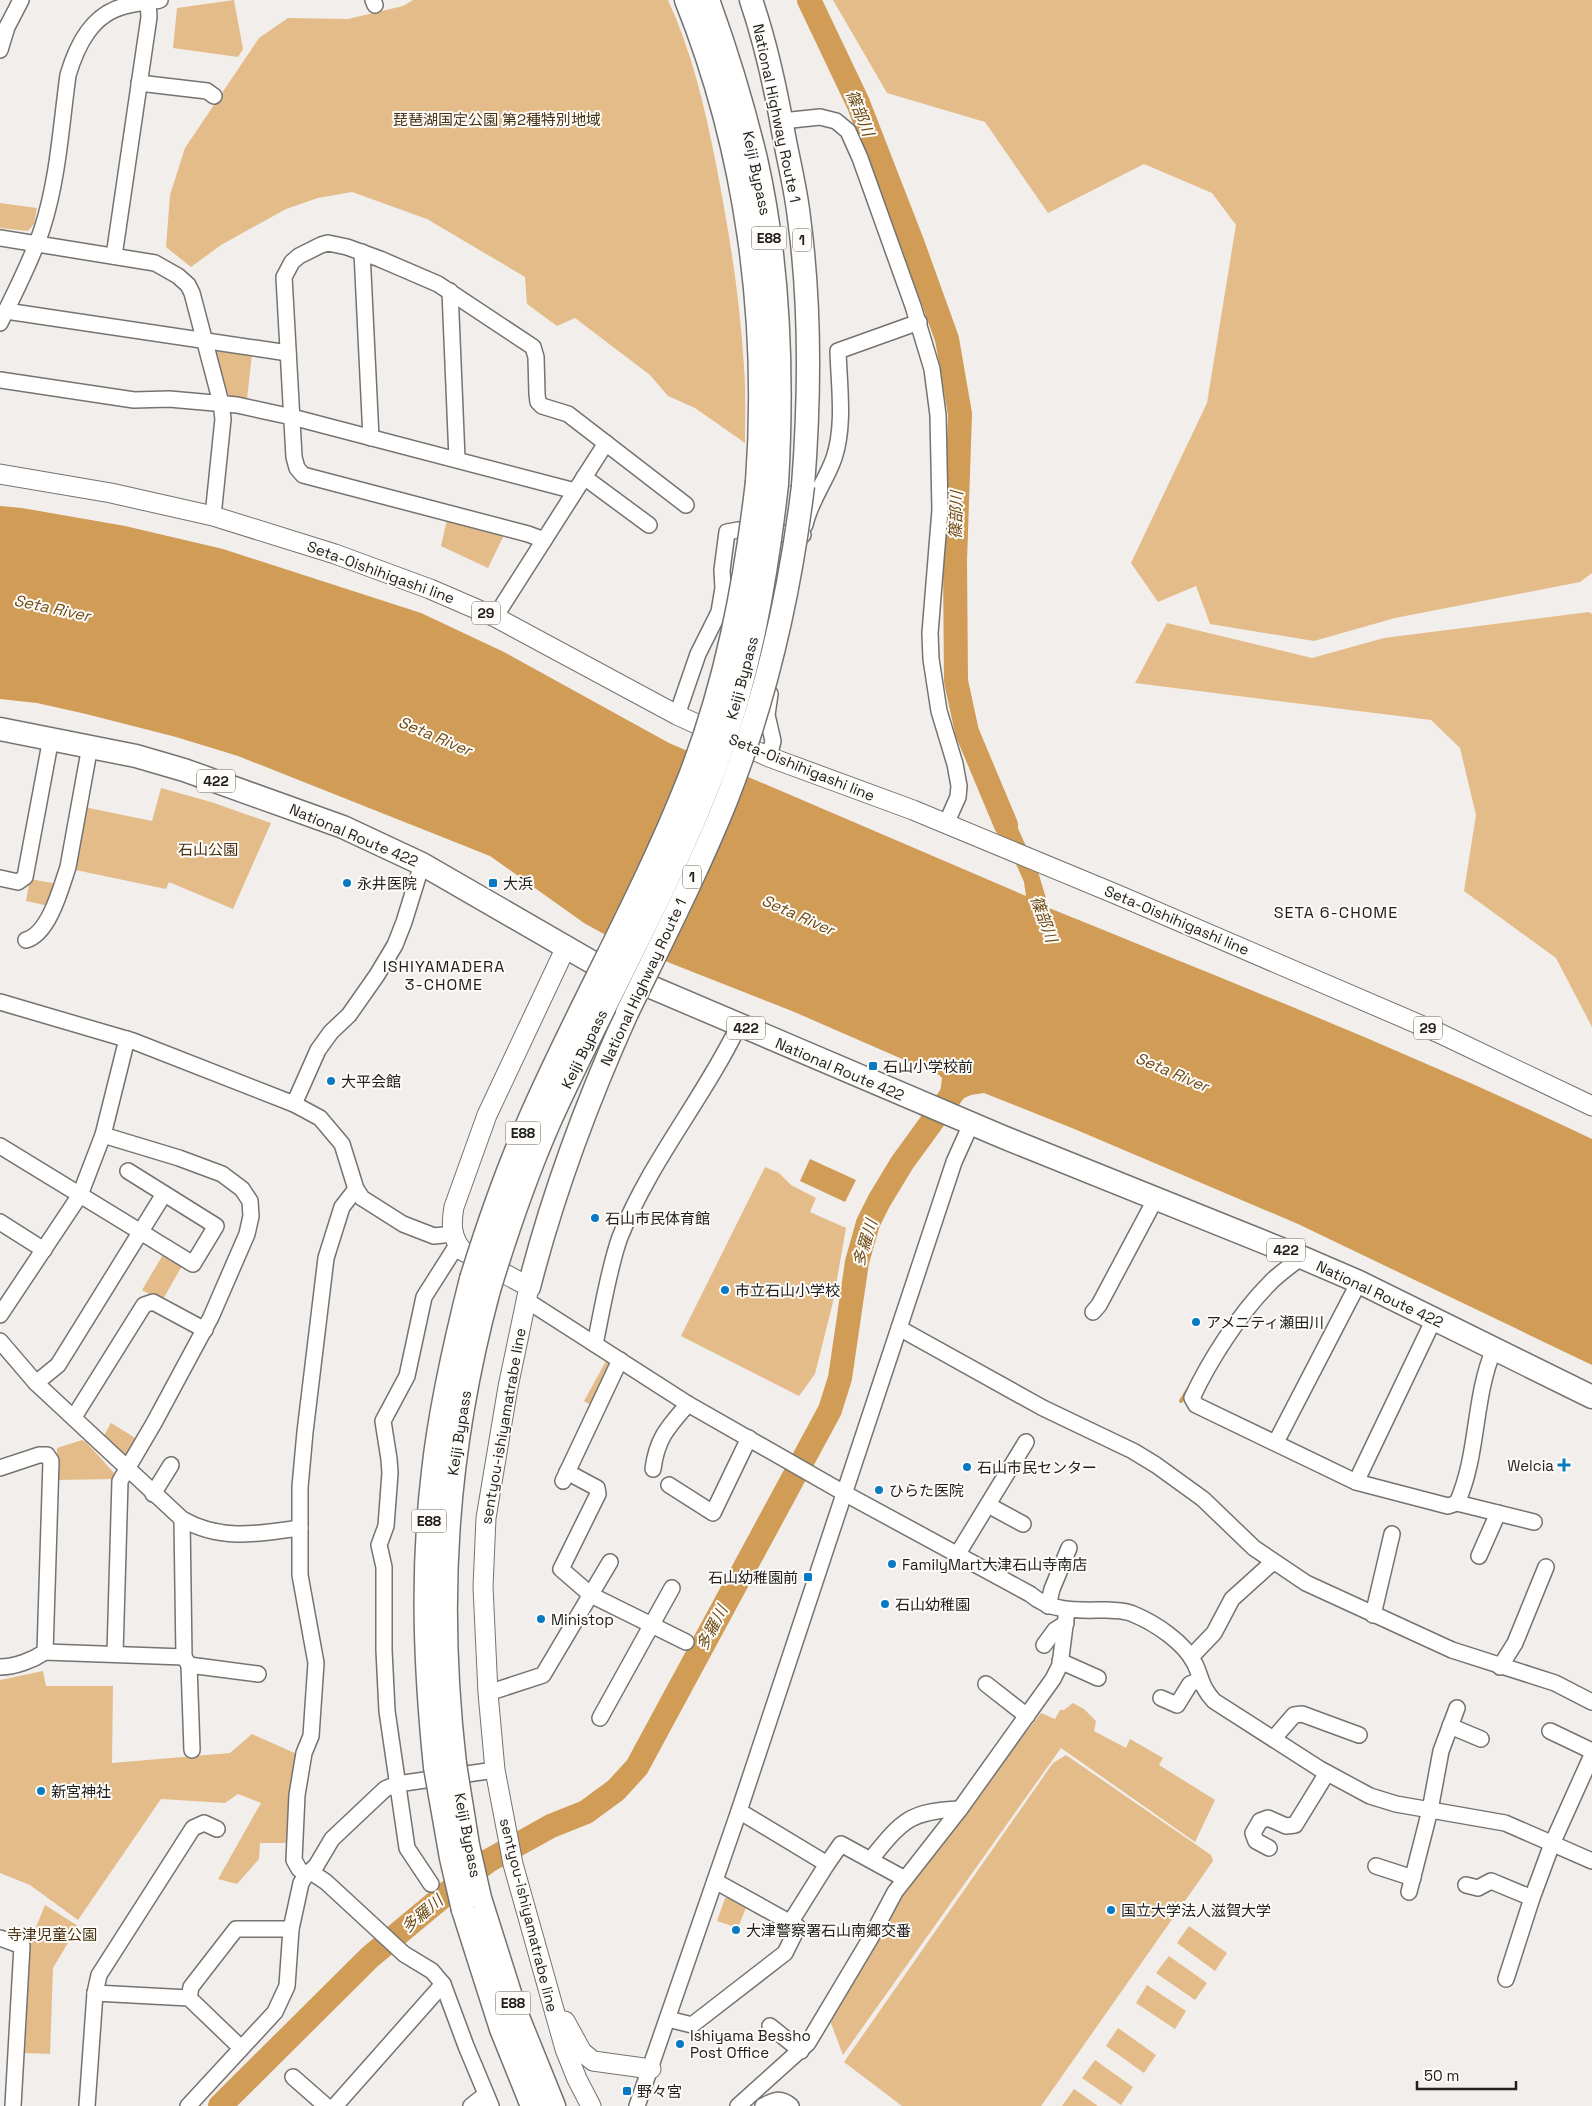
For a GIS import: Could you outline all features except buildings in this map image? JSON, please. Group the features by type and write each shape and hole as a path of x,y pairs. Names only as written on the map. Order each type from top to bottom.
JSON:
{"highway":[{"name":"Keiji Bypass","path":"686,0 724,111 743,195 756,292 760,440 767,483"},
{"name":"Keiji Bypass","path":"554,2106 472,1904 451,1858 445,1766 446,1667 444,1596 447,1531 461,1413 475,1342 480,1285 515,1209 544,1134 685,842 715,769 742,680 758,619 765,579 767,483 780,418 776,300 769,237 756,161 726,50 708,0"},
{"name":"National Highway Route 1","path":"527,1293 552,1206 587,1108 627,1013 711,837 749,737 783,612 798,533 808,418 808,306 799,217 782,121 761,31 751,0"},
{"name":"National Route 422","path":"1,731 51,738 136,756 184,770 343,827 422,864 590,961 926,1106 1301,1256 1359,1282 1592,1398"},
{"name":"Keiji Bypass","path":"472,1904 501,2029 532,2106"}],"main road":[{"name":"Seta-Oishihigashi line","path":"0,474 111,492 212,516 369,566 430,589 495,617 677,715 770,756 1039,862 1439,1033 1592,1106"},
{"path":"527,1293 471,1256 455,1239 452,1221 454,1207 487,1115 566,947"},
{"name":"sentyou-ishiyamatrabe line","path":"527,1293 508,1387 486,1518 483,1587 488,1694 495,1770 513,1864 565,2049 577,2079 591,2106"},
{"path":"545,1982 578,2046 587,2058 604,2063 651,2069"}],"street":[{"path":"0,50 7,28 21,0"},
{"path":"114,256 148,17 152,1 124,6 105,14 82,38 68,75 48,205 37,244 2,318 206,341 288,353"},
{"path":"139,83 207,91 214,96"},
{"path":"782,121 820,117 836,121 848,131 860,158 919,322 930,361 935,386 940,510 930,633 931,659 938,712 955,764 959,786 958,797 946,824"},
{"path":"0,238 155,263 172,272 188,285 206,341 223,419 212,516"},
{"path":"544,540 528,534 303,475 297,468 294,457 284,277 292,262 314,248 328,243 362,252 412,272 450,291 533,347 536,357 538,402 542,406 568,414 686,505"},
{"path":"362,252 371,438"},
{"path":"450,291 457,460"},
{"path":"770,756 773,741 767,715 770,692 790,617 807,513 826,479 840,437 838,351 919,322"},
{"path":"0,380 134,400 169,399 221,403 292,417 575,491"},
{"path":"495,617 606,444"},
{"path":"584,477 649,525"},
{"path":"677,715 698,654 719,612 723,588 722,570 727,532 738,530 803,535"},
{"path":"0,878 18,882 25,877 51,738"},
{"path":"26,940 35,938 42,928 50,915 62,886 68,867 90,746"},
{"path":"294,1104 318,1050 331,1032 349,1014 377,975 395,944 422,864"},
{"path":"0,1002 127,1039 294,1104 320,1118 337,1136 342,1144 356,1189 362,1198 403,1224 434,1236 455,1239 424,1297 407,1376 383,1421 390,1473 386,1526 379,1546 384,1567 384,1650 387,1711 396,1784 407,1848 431,1884"},
{"path":"595,1344 620,1237 660,1157 724,1057 739,1025"},
{"path":"2,1308 44,1250 80,1195 103,1135 127,1039"},
{"path":"637,2106 739,1812 954,1162 961,1120"},
{"path":"103,1135 178,1158 222,1174 242,1189 250,1201 252,1216 247,1234 205,1330 120,1481 116,1654"},
{"path":"0,1146 193,1264 216,1226 128,1171"},
{"path":"356,1189 342,1207 326,1258 304,1432 300,1487 300,1576 316,1663 311,1736 304,1754 297,1795 294,1860 299,1869 326,1882 400,1950 432,1971 443,1984 488,2100 471,2106"},
{"path":"36,1383 58,1366 164,1194"},
{"path":"1093,1312 1099,1306 1156,1198"},
{"path":"0,1222 44,1250"},
{"path":"1301,1256 1270,1283 1252,1303 1199,1381 1192,1398 1196,1405 1356,1482 1448,1506 1457,1503 1534,1522"},
{"path":"1276,1442 1359,1282"},
{"path":"527,1293 595,1344 688,1404 1048,1606 1067,1616 1123,1611 1133,1614 1158,1628 1181,1646 1191,1658 1196,1665 1206,1692 1214,1701 1327,1773 1370,1796 1396,1804 1505,1823 1592,1861"},
{"path":"74,1417 144,1305 153,1302 205,1330"},
{"path":"1356,1482 1434,1319"},
{"path":"899,1328 1037,1405 1133,1451 1156,1465 1203,1499 1254,1548 1306,1583 1458,1653 1556,1683 1592,1702"},
{"path":"0,1341 36,1383 182,1519 198,1528 231,1535 254,1535 300,1528"},
{"path":"1457,1503 1465,1485 1471,1462 1483,1384 1494,1349"},
{"path":"620,1360 565,1476 597,1488 598,1494 561,1569 591,1595 686,1642"},
{"path":"654,1469 656,1450 668,1428 688,1404"},
{"path":"670,1485 713,1513 749,1438"},
{"path":"958,1555 1026,1442"},
{"path":"0,1468 39,1454 47,1455 51,1461 46,1652"},
{"path":"153,1494 172,1465"},
{"path":"988,1505 1023,1524"},
{"path":"1479,1556 1498,1513"},
{"path":"182,1519 192,1750"},
{"path":"1373,1615 1392,1534"},
{"path":"1048,1606 1052,1589 1069,1548"},
{"path":"488,1694 543,1675 610,1562"},
{"path":"1191,1658 1214,1633 1232,1599 1273,1562"},
{"path":"1500,1667 1515,1643 1546,1567"},
{"path":"600,1718 672,1588"},
{"path":"1044,1645 1067,1616"},
{"path":"738,2106 801,2051 814,2035 895,1892 960,1810 1054,1679 1060,1661 1067,1616"},
{"path":"0,1667 23,1662 46,1652 116,1654 187,1661 258,1674"},
{"path":"1060,1661 1098,1678"},
{"path":"1161,1698 1177,1705 1190,1684 1200,1680"},
{"path":"986,1684 1027,1716"},
{"path":"1376,1866 1411,1885 1430,1810 1441,1750 1457,1708"},
{"path":"1274,1738 1294,1715 1302,1714 1359,1735"},
{"path":"1450,1726 1481,1739"},
{"path":"1550,1731 1592,1751"},
{"path":"1506,1979 1532,1898 1552,1844 1592,1755"},
{"path":"188,2106 275,2012 282,1999 289,1971 291,1929 301,1882 316,1866 332,1839 385,1789 396,1784 495,1770"},
{"path":"1269,1848 1256,1841 1253,1833 1260,1821 1268,1818 1286,1826 1295,1825 1327,1773"},
{"path":"871,1859 898,1826 930,1811 960,1810"},
{"path":"739,1812 827,1864"},
{"path":"86,2106 95,1993 99,1974 193,1828 204,1822 216,1829"},
{"path":"790,1923 841,1844 905,1879"},
{"path":"668,2019 692,2025 785,1953 798,1927 715,1881"},
{"path":"1466,1885 1478,1888 1491,1881 1532,1898"},
{"path":"189,1998 191,1987 236,1929 291,1929"},
{"path":"0,1938 22,1946 12,2106"},
{"path":"335,2106 443,1984"},
{"path":"95,1993 189,1998 241,2048"},
{"path":"770,2026 801,2051"},
{"path":"293,2077 326,2106"},
{"path":"763,2106 776,2099 784,2100 791,2106"}],"green space":[{"path":"234,0 243,49 238,57 173,48 177,8"},
{"name":"琵琶湖国定公園 第2種特別地域","path":"413,0 668,0 677,20 697,80 712,143 725,214 737,290 742,341 745,386 745,443 695,408 668,396 650,375 575,318 557,326 527,304 525,277 427,219 352,192 318,198 286,209 221,245 191,267 166,247 170,195 185,148 259,38 288,18 348,19 403,6"},
{"path":"833,0 1592,0 1592,573 1580,582 1395,618 1314,641 1210,624 1196,586 1158,602 1131,563 1207,403 1236,225 1212,193 1144,164 1048,213 985,122 887,93"},
{"path":"0,203 37,208 34,224 28,231 0,228"},
{"path":"222,349 252,354 247,399 229,396 223,384 216,352"},
{"path":"447,520 504,535 488,568 441,546"},
{"path":"1589,612 1592,614 1592,1027 1556,958 1464,891 1476,815 1460,748 1431,720 1135,683 1167,623 1312,658 1384,638"},
{"name":"石山公園","path":"161,788 211,802 271,823 233,909 169,882 166,889 71,869 84,807 152,821"},
{"path":"30,879 58,884 49,906 26,901"},
{"path":"765,1167 779,1173 791,1185 816,1198 810,1212 846,1228 833,1302 815,1374 799,1396 681,1336"},
{"path":"164,1253 183,1264 162,1301 142,1290"},
{"path":"606,1361 612,1364 596,1408 584,1401"},
{"path":"111,1423 137,1439 128,1453 121,1455 102,1439"},
{"path":"82,1440 114,1473 114,1479 57,1480 57,1448"},
{"path":"43,1671 46,1686 113,1686 112,1763 230,1753 252,1734 297,1754 286,1843 260,1843 259,1859 237,1884 218,1879 261,1803 238,1794 225,1803 161,1799 78,1920 30,1885 0,1873 0,1680"},
{"path":"1073,1703 1084,1709 1096,1721 1094,1731 1126,1748 1130,1739 1163,1758 1159,1765 1215,1800 1195,1842 1061,1748 843,2055 829,2018 898,1898 1041,1713 1055,1719 1060,1710 1064,1710"},
{"path":"1066,1755 1211,1855 1213,1861 1041,2106 902,2106 844,2062 1053,1763"},
{"path":"725,1898 747,1905 738,1928 717,1921"},
{"name":"寺津児童公園","path":"45,1905 78,1926 53,1968 50,2054 25,2053 30,1942"},
{"path":"1189,1926 1227,1953 1215,1971 1177,1943"},
{"path":"1169,1956 1207,1983 1195,2000 1156,1973"},
{"path":"1147,1985 1186,2011 1175,2029 1136,2003"},
{"path":"1118,2028 1156,2055 1144,2073 1106,2046"},
{"path":"1095,2060 1133,2087 1121,2105 1082,2078"},
{"path":"1074,2089 1098,2106 1062,2106"}],"water":[{"name":"Seta River","path":"0,506 22,508 125,526 223,549 421,613 504,652 669,743 1026,896 1024,882 987,798 1002,793 1039,875 1049,908 1390,1048 1592,1139 1592,1365 1298,1224 1072,1128 984,1093 971,1095 955,1102 940,1094 942,1078 939,1075 792,1011 670,963 602,933 584,923 490,856 238,756 176,737 86,714 37,703 0,699"},
{"path":"810,1159 856,1180 845,1202 800,1181"}],"waterway":[{"name":"篠部川","path":"809,0 858,103 947,339 960,414 955,561 956,681 967,732 1006,825"},
{"name":"多羅川","path":"220,2106 370,1957 441,1898 488,1861 551,1826 586,1812 616,1790 637,1767 830,1410 840,1378 857,1262 868,1223 902,1163 955,1090 962,1069"},
{"path":"1181,1401 1189,1388"}],"place":[{"name":"永井医院","path":"347,883"},
{"name":"大浜","path":"493,883"},
{"name":"石山小学校前","path":"873,1066"},
{"name":"大平会館","path":"331,1081"},
{"name":"石山市民体育館","path":"595,1218"},
{"name":"市立石山小学校","path":"725,1290"},
{"name":"アメニティ瀬田川","path":"1196,1322"},
{"name":"Welcia","path":"1564,1465"},
{"name":"石山市民センター","path":"967,1467"},
{"name":"ひらた医院","path":"879,1490"},
{"name":"FamilyMart大津石山寺南店","path":"892,1564"},
{"name":"石山幼稚園前","path":"808,1577"},
{"name":"石山幼稚園","path":"885,1604"},
{"name":"Ministop","path":"541,1619"},
{"name":"新宮神社","path":"41,1791"},
{"name":"国立大学法人滋賀大学","path":"1111,1910"},
{"name":"大津警察署石山南郷交番","path":"736,1930"},
{"name":"Ishiyama Bessho Post Office","path":"680,2044"},
{"name":"野々宮","path":"627,2091"}],"district":[{"name":"SETA 6-CHOME","path":"1336,912"},
{"name":"ISHIYAMADERA 3-CHOME","path":"444,975"}]}
